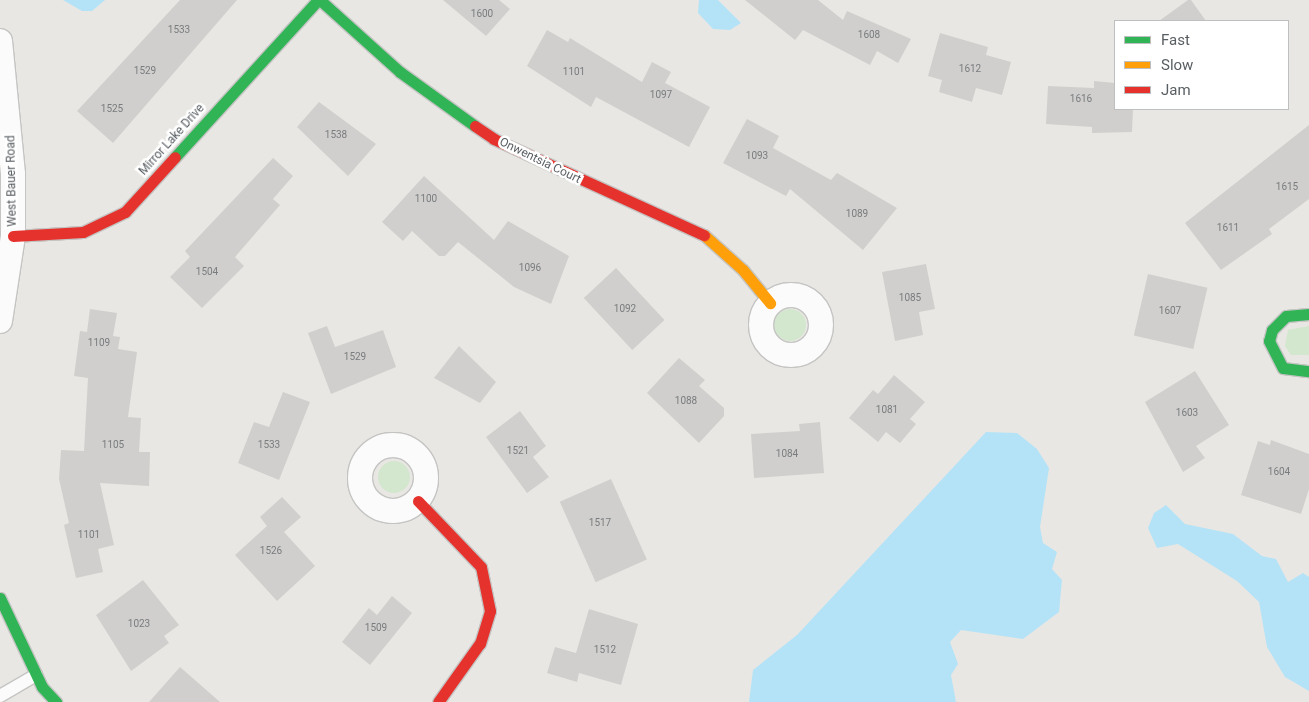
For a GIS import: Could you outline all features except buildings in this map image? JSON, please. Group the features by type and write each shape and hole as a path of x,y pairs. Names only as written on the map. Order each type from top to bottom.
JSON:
{"street":[{"name":"Mirror Lake Drive","path":"13,236 83,232 125,212 319,0"},
{"name":"Onwentsia Court","path":"319,0 400,72 494,139 700,232 743,270 770,303"},
{"name":"West Bauer Road","path":"0,41 11,115 13,236 0,321"},
{"path":"1309,314 1286,316 1272,330 1270,340 1275,360 1282,368 1309,371"},
{"path":"418,501 480,567 490,611 480,644 438,702"},
{"path":"0,598 36,675 56,702"}],"lane":[{"path":"0,696 36,675"}],"green space":[{"path":"790,309 802,313 806,325 802,337 790,341 778,337 774,325 778,313"},
{"path":"1309,326 1309,355 1291,355 1285,346 1288,330"},
{"path":"394,461 406,465 410,477 406,489 394,493 382,489 378,477 382,465"}],"water":[{"path":"63,0 105,0 92,11 82,11"},
{"path":"699,0 718,0 741,23 730,30 713,29 698,13"},
{"path":"986,432 1017,433 1037,449 1049,468 1040,527 1043,543 1057,552 1052,569 1062,580 1059,612 1023,639 961,630 950,642 958,664 951,675 956,702 749,702 753,670 797,635"},
{"path":"1166,505 1185,524 1233,534 1262,556 1276,559 1288,582 1303,573 1309,577 1309,691 1285,677 1267,647 1259,602 1237,581 1178,544 1157,548 1148,528 1154,513"}],"traffic: fast":[{"path":"175,157 318,0"},
{"path":"320,0 400,72 475,126"},
{"path":"1309,314 1286,316 1272,330 1269,341 1283,368 1309,371"},
{"path":"0,598 42,687 56,702"}],"traffic: slow":[{"path":"704,235 743,270 770,303"}],"traffic: jam":[{"path":"475,126 494,139 704,235"},
{"path":"13,236 83,232 125,212 175,157"},
{"path":"418,501 481,567 490,611 480,643 438,702"}]}
